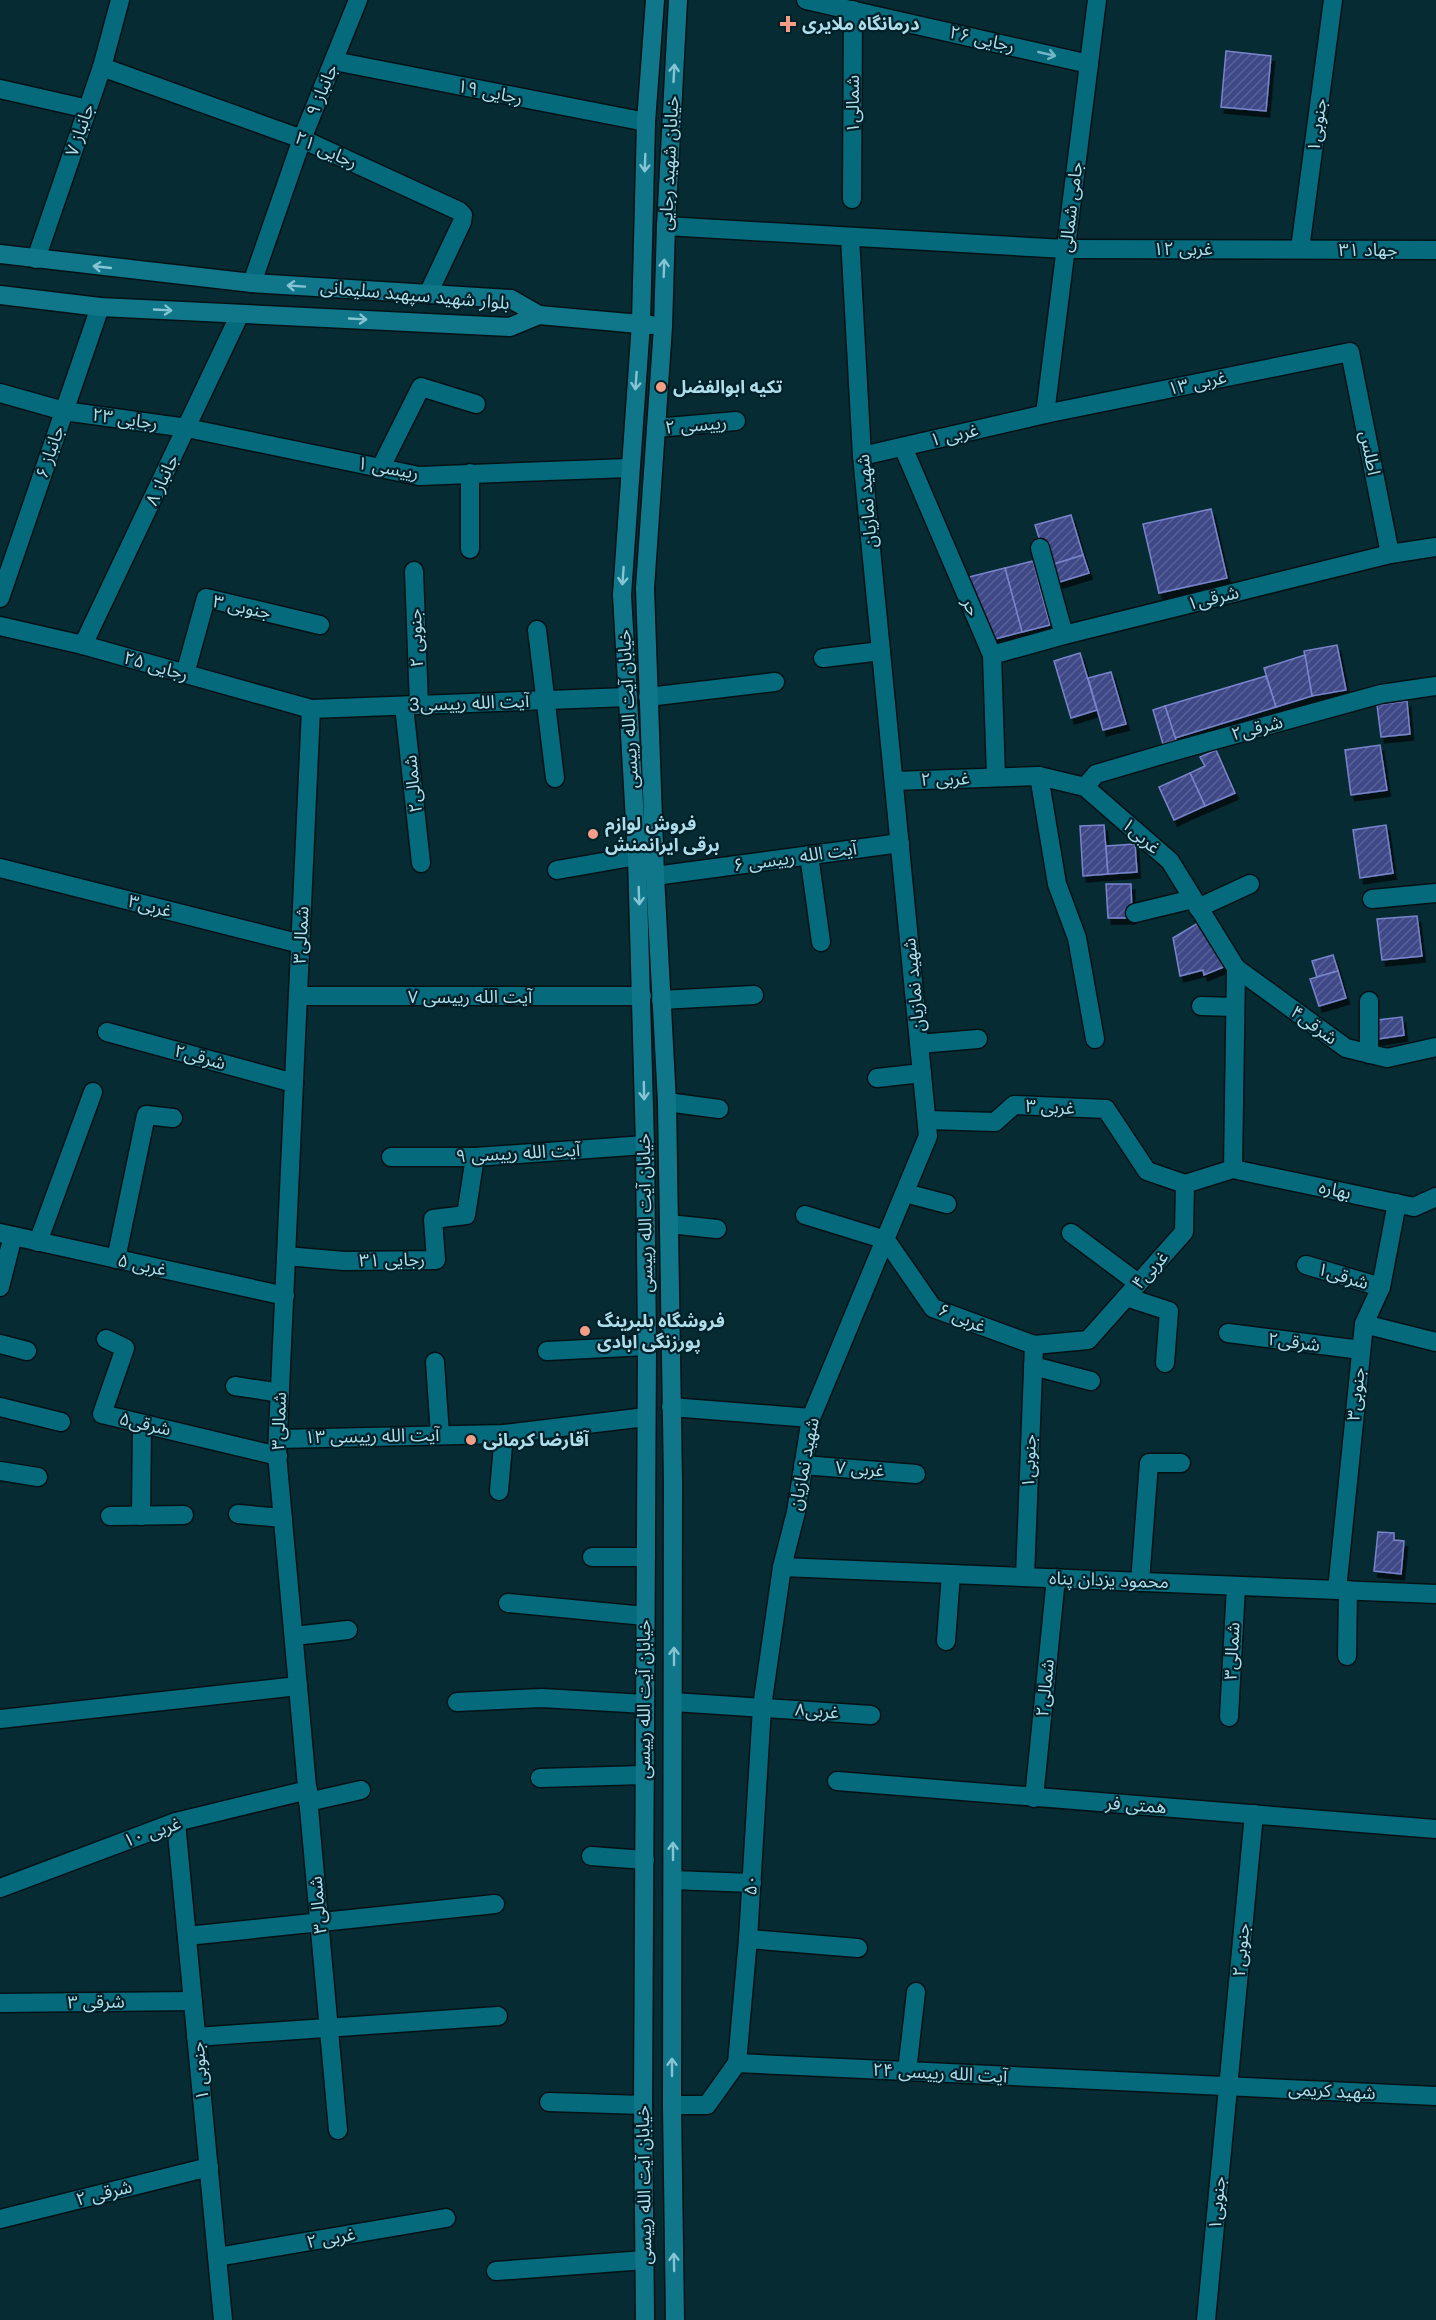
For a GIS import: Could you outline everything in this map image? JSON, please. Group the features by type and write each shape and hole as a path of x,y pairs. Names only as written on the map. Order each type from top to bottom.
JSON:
{"main road":[{"name":"خیابان شهید رجایی","path":"640,323 646,122 655,0"},
{"name":"خیابان شهید رجایی","path":"663,327 678,0"},
{"name":"بلوار شهید سپهبد سلیمانی","path":"0,254 252,283 511,299 539,315"},
{"name":"بلوار شهید سپهبد سلیمانی","path":"5,298 100,307 510,327 539,315"},
{"path":"539,315 663,327"},
{"name":"خیابان آیت الله رییسی","path":"640,323 622,595 637,856 645,1145 647,1346 643,2105 645,2320"},
{"name":"خیابان آیت الله رییسی","path":"663,327 645,588 655,876 667,1102 674,1557 672,2105 675,2320"},
{"path":"646,1557 674,1557"}],"street":[{"name":"جانباز ۷","path":"36,259 102,67 120,0"},
{"name":"جانباز ۹","path":"252,283 302,139 358,0"},
{"name":"رجایی ۲۶","path":"806,0 1089,63"},
{"name":"جامی شمالی","path":"1045,414 1096,0"},
{"name":"جنوبی۱","path":"1300,249 1333,0"},
{"name":"شمالی۱","path":"852,199 853,10"},
{"name":"رجایی ۱۹","path":"334,61 646,122"},
{"name":"رجایی ۲۱","path":"102,67 302,139 459,211 463,215 462,222 428,294"},
{"path":"0,89 88,109"},
{"path":"666,226 1065,249"},
{"name":"شهید نمازیان","path":"762,1707 782,1567 796,1512 811,1418 928,1136 862,456 850,237"},
{"name":"غربی ۱۲","path":"1065,249 1300,249"},
{"name":"جهاد ۳۱","path":"1300,249 1436,250"},
{"name":"جانباز ۶","path":"2,586 100,307"},
{"name":"جانباز ۸","path":"83,645 240,314"},
{"name":"غربی ۱۳","path":"1045,414 1350,352"},
{"name":"اطلس","path":"1350,352 1389,554"},
{"path":"381,467 421,387 476,404"},
{"path":"0,393 64,411"},
{"name":"رجایی ۲۳","path":"64,411 187,428"},
{"name":"غربی ۱","path":"862,456 1045,414"},
{"name":"رییسی ۲","path":"656,428 736,422"},
{"name":"رییسی ۱","path":"187,428 418,476 629,468"},
{"name":"حر","path":"903,447 992,656 996,777"},
{"path":"470,473 470,549"},
{"name":"شرقی۱","path":"992,656 1064,635 1389,554 1436,547"},
{"path":"1040,548 1064,635"},
{"name":"جنوبی ۲","path":"412,705 414,571"},
{"name":"جنوبی ۳","path":"185,674 206,598 320,625"},
{"name":"رجایی ۲۵","path":"0,626 83,645 311,710"},
{"path":"537,630 555,778"},
{"path":"823,658 881,651"},
{"path":"648,697 776,682"},
{"name":"شرقی۲","path":"1085,787 1096,774 1178,750 1381,694 1436,686"},
{"name":"آیت الله رییسی3","path":"311,710 628,697"},
{"name":"شمالی۲","path":"412,705 421,862"},
{"name":"شمالی۳","path":"311,710 278,1448 338,2130"},
{"path":"1039,776 1057,884 1077,938 1095,1039"},
{"name":"غربی۱","path":"996,777 1039,776 1085,787 1170,861 1236,968"},
{"name":"غربی ۲","path":"894,781 996,777"},
{"name":"آیت الله رییسی ۶","path":"655,876 900,843"},
{"path":"809,855 821,942"},
{"path":"557,870 637,856"},
{"name":"غربی۳","path":"0,868 301,944"},
{"path":"1135,913 1196,903 1250,885"},
{"path":"1372,899 1436,893"},
{"path":"1185,1184 1233,1169 1236,968"},
{"name":"شرقی۴","path":"1236,968 1346,1048 1387,1058 1436,1047"},
{"path":"661,1000 754,995"},
{"name":"آیت الله رییسی ۷","path":"298,996 642,996"},
{"path":"1369,1054 1370,1001"},
{"path":"1201,1006 1235,1007"},
{"name":"شرقی۲","path":"107,1032 294,1083"},
{"path":"919,1044 978,1039"},
{"path":"877,1078 922,1073"},
{"path":"38,1242 93,1092"},
{"path":"667,1102 719,1109"},
{"name":"غربی ۳","path":"927,1120 995,1122 1014,1105 1106,1109 1148,1171 1185,1184"},
{"path":"116,1259 146,1115 172,1118"},
{"name":"آیت الله رییسی ۹","path":"392,1157 475,1157 645,1145"},
{"name":"رجایی ۳۱","path":"286,1256 344,1261 436,1260 433,1218 466,1215 475,1157"},
{"name":"بهاره","path":"1233,1169 1414,1207 1436,1197"},
{"name":"غربی۴","path":"1034,1345 1088,1340 1184,1232 1185,1184"},
{"path":"905,1193 947,1204"},
{"name":"جنوبی۳","path":"1347,1656 1342,1590 1361,1350 1364,1324 1381,1287 1397,1203"},
{"path":"805,1215 886,1240"},
{"path":"669,1224 717,1229"},
{"path":"1071,1233 1138,1283"},
{"path":"0,1287 7,1235"},
{"name":"غربی ۵","path":"7,1235 285,1296"},
{"name":"غربی ۶","path":"886,1240 933,1308 1034,1345"},
{"name":"شرقی۱","path":"1306,1264 1381,1287"},
{"path":"1126,1297 1169,1311 1165,1363"},
{"path":"1364,1324 1436,1342"},
{"name":"شرقی۲","path":"1228,1333 1361,1350"},
{"name":"شرقی۵","path":"106,1339 125,1348 102,1414 142,1424 278,1448"},
{"path":"0,1344 27,1351"},
{"name":"جنوبی۱","path":"1024,1577 1034,1345"},
{"path":"547,1351 647,1346"},
{"path":"435,1362 440,1435"},
{"path":"1033,1366 1091,1381"},
{"path":"235,1386 280,1393"},
{"path":"0,1407 61,1422"},
{"path":"671,1407 811,1418"},
{"name":"آیت الله رییسی ۱۳","path":"278,1448 440,1435 504,1434 646,1417"},
{"path":"141,1516 142,1424"},
{"path":"499,1491 504,1434"},
{"path":"1140,1582 1149,1463 1181,1463"},
{"name":"غربی ۷","path":"803,1465 916,1473"},
{"path":"0,1470 38,1477"},
{"path":"238,1514 283,1518"},
{"path":"110,1516 184,1515"},
{"path":"592,1557 646,1557"},
{"name":"محمود یزدان پناه","path":"782,1567 1436,1594"},
{"path":"946,1641 951,1574"},
{"name":"شمالی۲","path":"1034,1798 1056,1578"},
{"name":"شمالی۳","path":"1229,1717 1236,1586"},
{"path":"508,1604 645,1616"},
{"path":"294,1636 348,1630"},
{"path":"0,1719 298,1686"},
{"path":"457,1702 542,1698 645,1704"},
{"name":"غربی۸","path":"674,1702 871,1715"},
{"name":"۵۰","path":"736,2063 748,1939 762,1707"},
{"path":"540,1778 644,1775"},
{"name":"همتی فر","path":"837,1781 1436,1829"},
{"name":"غربی ۱۰","path":"0,1888 176,1822 308,1796 362,1790"},
{"name":"جنوبی۲","path":"1228,2086 1254,1814"},
{"name":"جنوبی ۱","path":"176,1822 223,2320"},
{"path":"591,1856 645,1860"},
{"path":"673,1880 752,1883"},
{"path":"187,1936 495,1904"},
{"path":"748,1939 858,1948"},
{"path":"907,2071 916,1992"},
{"name":"شرقی ۳","path":"0,2003 193,2001"},
{"path":"196,2037 498,2016"},
{"path":"672,2105 706,2105 736,2063"},
{"name":"آیت الله رییسی ۲۴","path":"736,2063 1228,2086"},
{"name":"جنوبی۱","path":"1206,2320 1228,2086"},
{"name":"شهید کریمی","path":"1228,2086 1436,2096"},
{"path":"549,2102 643,2105"},
{"name":"شرقی ۲","path":"0,2219 209,2167"},
{"name":"غربی ۲","path":"217,2257 446,2218"},
{"path":"496,2271 645,2260"}],"building":[{"path":"1226,51 1271,56 1266,111 1221,107"},
{"path":"1211,509 1227,578 1159,593 1143,524"},
{"path":"1071,515 1083,555 1048,566 1035,525"},
{"path":"1083,555 1089,573 1053,584 1048,566"},
{"path":"1033,561 1050,625 1022,632 1005,568"},
{"path":"1005,568 1022,632 991,640 969,577"},
{"path":"1337,645 1346,690 1312,696 1304,651"},
{"path":"1080,653 1097,710 1071,718 1054,661"},
{"path":"1305,655 1312,696 1276,707 1264,668"},
{"path":"1111,672 1126,724 1103,730 1088,678"},
{"path":"1266,676 1276,707 1175,738 1165,706"},
{"path":"1407,701 1410,734 1381,737 1377,705"},
{"path":"1165,706 1176,740 1163,744 1153,710"},
{"path":"1380,745 1387,790 1351,795 1345,750"},
{"path":"1216,750 1235,793 1205,806 1190,773 1205,766 1200,757"},
{"path":"1190,773 1205,806 1174,820 1159,787"},
{"path":"1104,825 1108,874 1083,876 1080,826"},
{"path":"1386,825 1393,873 1360,878 1353,830"},
{"path":"1135,844 1137,872 1108,874 1106,846"},
{"path":"1106,884 1131,884 1132,918 1108,918"},
{"path":"1417,916 1422,956 1382,960 1377,919"},
{"path":"1198,923 1224,967 1204,975 1203,970 1180,976 1173,938"},
{"path":"1333,955 1338,971 1317,977 1312,961"},
{"path":"1338,971 1346,998 1319,1006 1310,979"},
{"path":"1402,1017 1404,1035 1372,1040 1369,1021"},
{"path":"1378,1532 1394,1533 1394,1540 1404,1541 1401,1574 1374,1571"}],"place":[{"name":"درمانگاه ملایری","path":"788,24"},
{"name":"تکیه ابوالفضل","path":"661,387"},
{"name":"فروش لوازم برقی ایرانمنش","path":"593,834"},
{"name":"فروشگاه بلبرینگ پورزنگی ابادی","path":"585,1331"},
{"name":"آقارضا کرمانی","path":"471,1440"}]}
